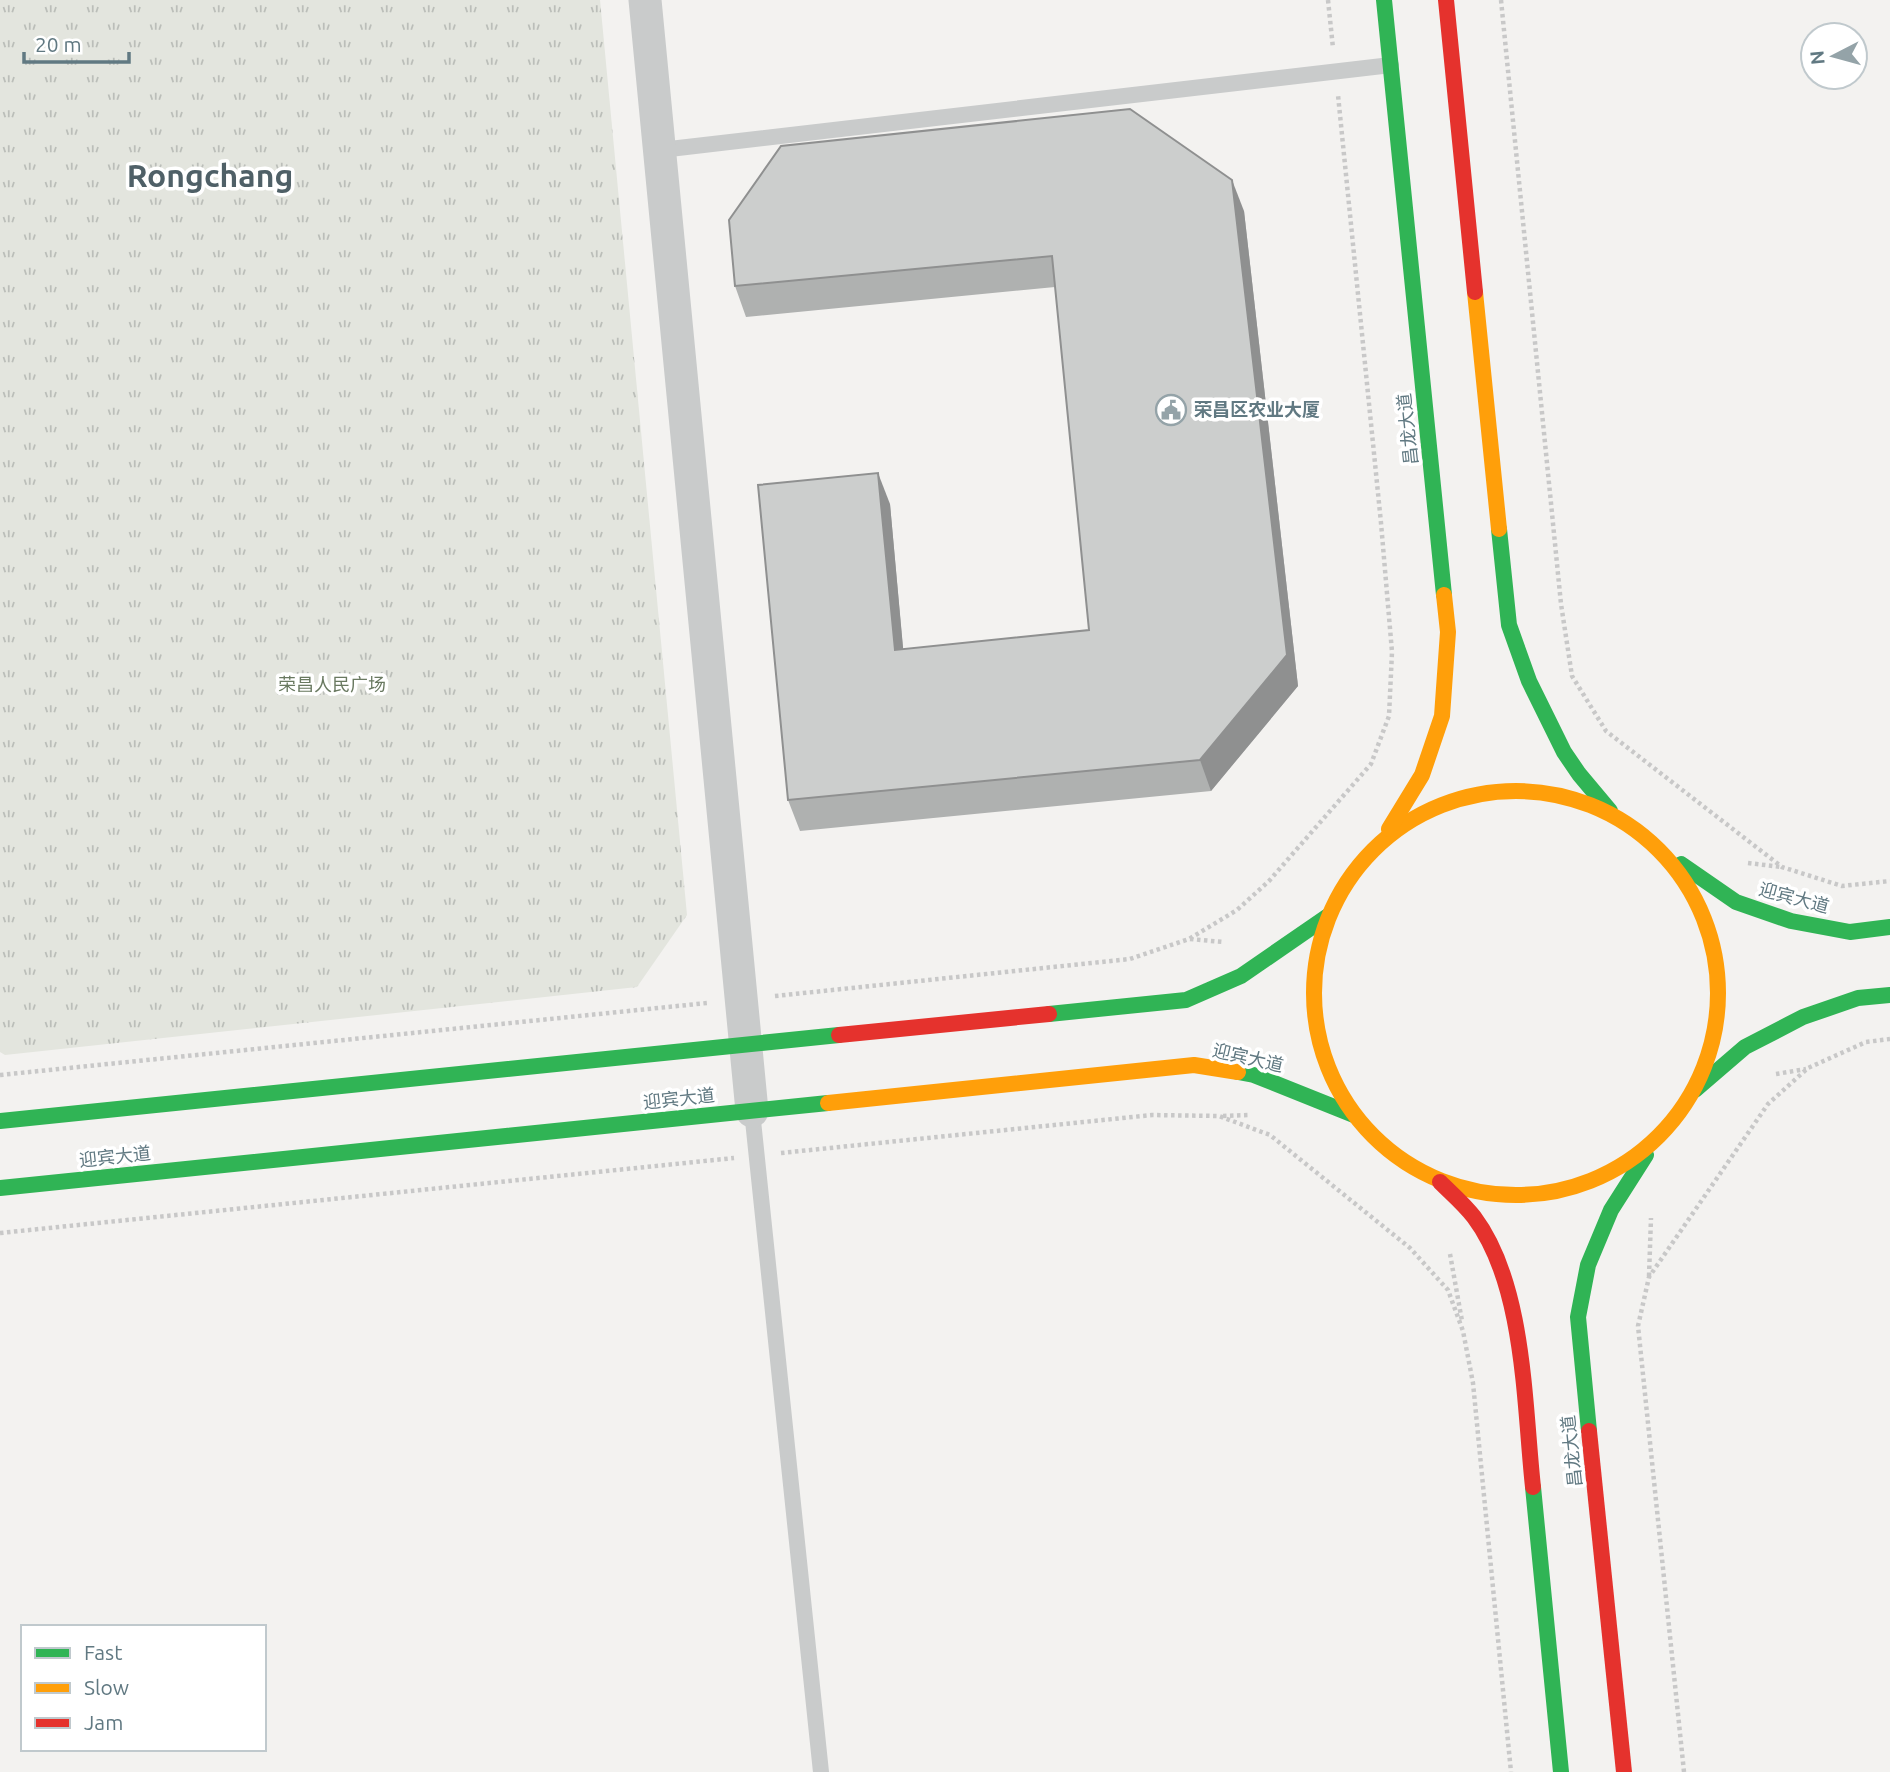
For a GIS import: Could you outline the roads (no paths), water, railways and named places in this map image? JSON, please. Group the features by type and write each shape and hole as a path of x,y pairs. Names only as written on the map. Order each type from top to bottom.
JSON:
{"main road":[{"name":"昌龙大道","path":"1382,840 1422,775 1442,716 1448,632 1384,0"},
{"path":"1446,0 1509,625 1524,672 1546,719 1575,769 1611,812"},
{"path":"1562,1772 1516,1320 1499,1263 1474,1217 1438,1181 1392,1154 1354,1115 1322,1053 1313,984 1328,916 1350,875 1382,840 1422,812 1468,795 1517,789 1565,795 1611,812"},
{"name":"迎宾大道","path":"1611,812 1736,902 1791,921 1850,932 1890,928"},
{"path":"1662,851 1698,904 1717,966 1715,1031 1693,1091"},
{"path":"0,1121 1186,1000 1241,976 1328,916"},
{"path":"1693,1091 1745,1047 1803,1017 1858,998 1890,995"},
{"name":"迎宾大道","path":"0,1188 1194,1065 1254,1075 1354,1115"},
{"name":"昌龙大道","path":"1624,1772 1578,1317 1588,1265 1607,1221 1631,1177 1693,1091"},
{"path":"1438,1181 1494,1195 1552,1194 1607,1175 1654,1143"}],"street":[{"path":"645,0 752,1111"}],"lane":[{"path":"661,150 1391,65"},
{"path":"752,1111 821,1772"}],"place":[{"name":"荣昌区农业大厦","path":"1171,410"}],"district":[{"name":"Rongchang","path":"210,176"}],"park label":[{"name":"荣昌人民广场","path":"332,685"}]}
